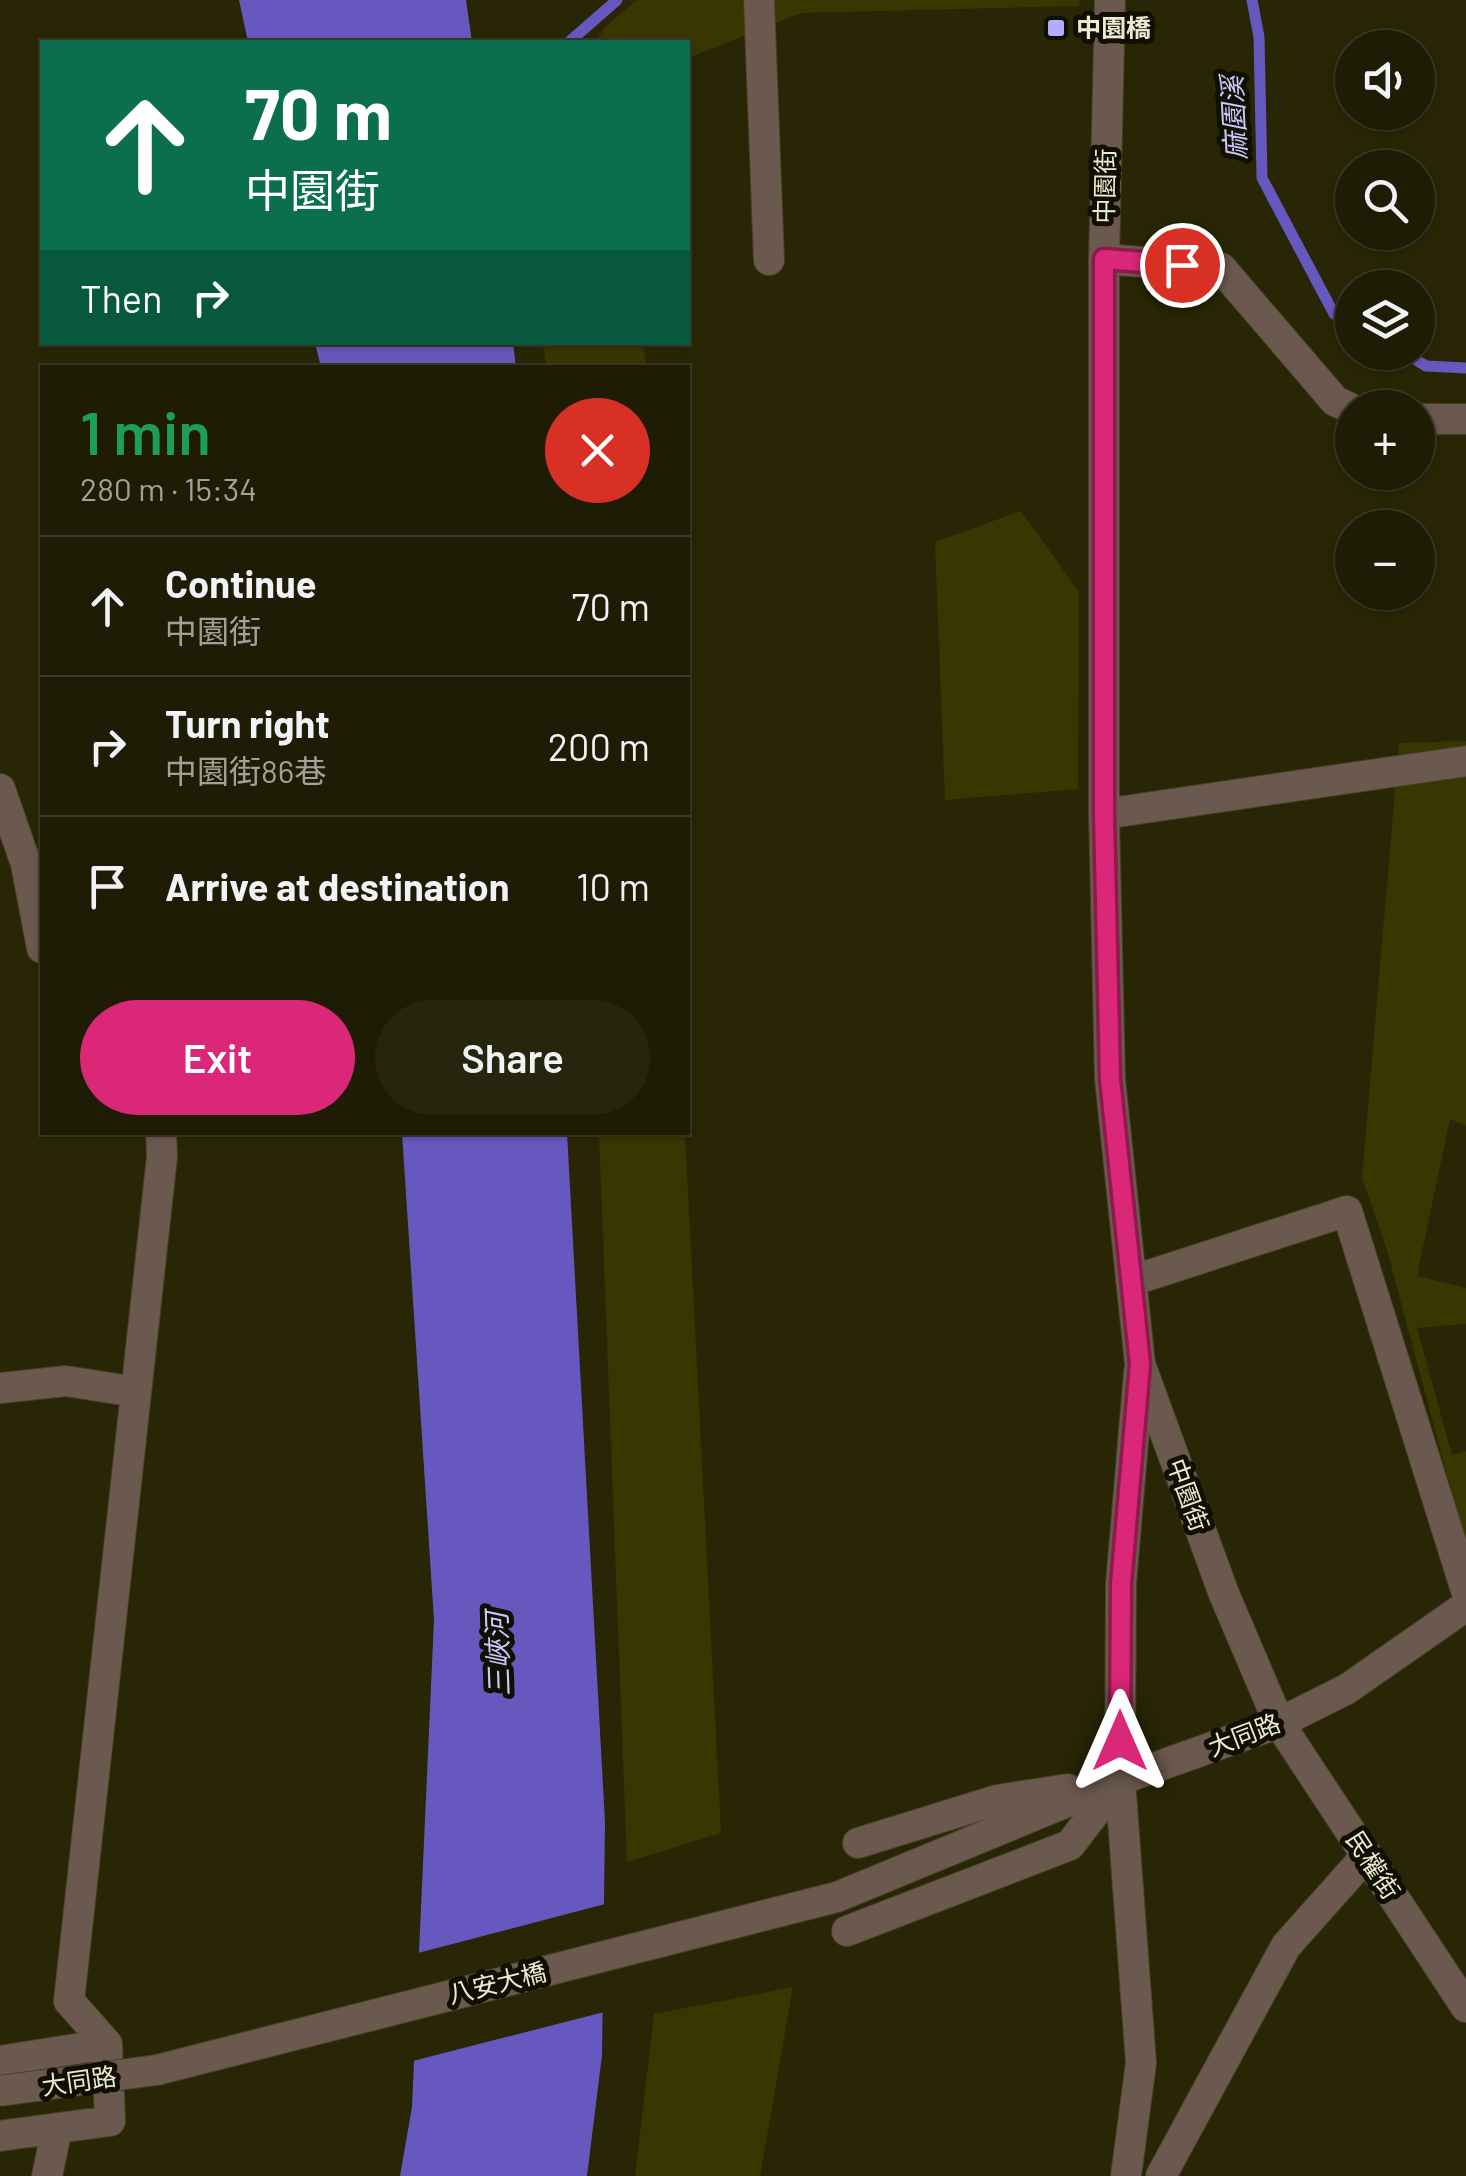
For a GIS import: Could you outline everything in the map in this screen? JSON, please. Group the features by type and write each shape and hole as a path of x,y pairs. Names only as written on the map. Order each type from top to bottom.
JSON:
{"street":[{"path":"758,0 769,260"},
{"name":"中園街","path":"1110,0 1104,259 1104,814 1110,1079 1140,1364 1224,1594 1280,1723"},
{"path":"1104,259 1222,268 1335,400"},
{"path":"1435,419 1466,419"},
{"path":"1104,814 1466,761"},
{"path":"0,789 13,868 40,942"},
{"path":"0,2136 110,2121 107,2044 68,2001 162,1156 161,1135"},
{"path":"1131,1281 1347,1211 1466,1590"},
{"path":"1126,2176 1141,2063 1120,1780 1121,1584 1140,1364"},
{"path":"0,1388 66,1381 136,1392"},
{"name":"大同路","path":"837,1897 1120,1780 1280,1723 1348,1689 1466,1606"},
{"name":"民權街","path":"1280,1723 1466,2007"},
{"path":"858,1843 997,1800 1120,1780"},
{"path":"846,1931 1070,1844 1120,1780"},
{"path":"1162,2176 1286,1946 1367,1856"},
{"name":"八安大橋","path":"157,2070 837,1897"},
{"path":"0,2061 107,2044"},
{"name":"大同路","path":"0,2091 157,2070"},
{"path":"47,2176 56,2128"}],"shaded area":[{"path":"637,0 1080,0 1079,6 801,13 690,57 690,40 596,40 606,26"},
{"path":"543,345 644,345 646,365 546,365"},
{"path":"1021,511 1079,592 1078,789 945,800 935,542"},
{"path":"1466,741 1466,1126 1450,1119 1417,1276 1466,1288 1466,1324 1417,1328 1452,1455 1466,1451 1466,1546 1387,1250 1362,1178 1399,743"},
{"path":"599,1135 685,1135 721,1833 627,1862"},
{"path":"793,1987 760,2176 635,2176 654,2014"}],"water":[{"path":"239,0 466,0 472,40 248,40"},
{"path":"316,345 513,345 516,365 320,365"},
{"name":"三峽河","path":"402,1135 567,1135 605,1822 602,2055 587,2176 400,2176 412,2107 434,1620"}],"pier":[{"path":"609,1903 608,2011 409,2062 414,1954"}],"waterway":[{"name":"麻園溪","path":"571,40 617,0"},
{"name":"麻園溪","path":"1252,0 1259,37 1262,178 1335,315"},
{"name":"麻園溪","path":"1435,366 1466,368"}],"place":[{"name":"中園橋","path":"1056,28"}],"route":[{"path":"1120,1741 1121,1584 1140,1364 1110,1079 1104,814 1104,259 1182,265"}]}
